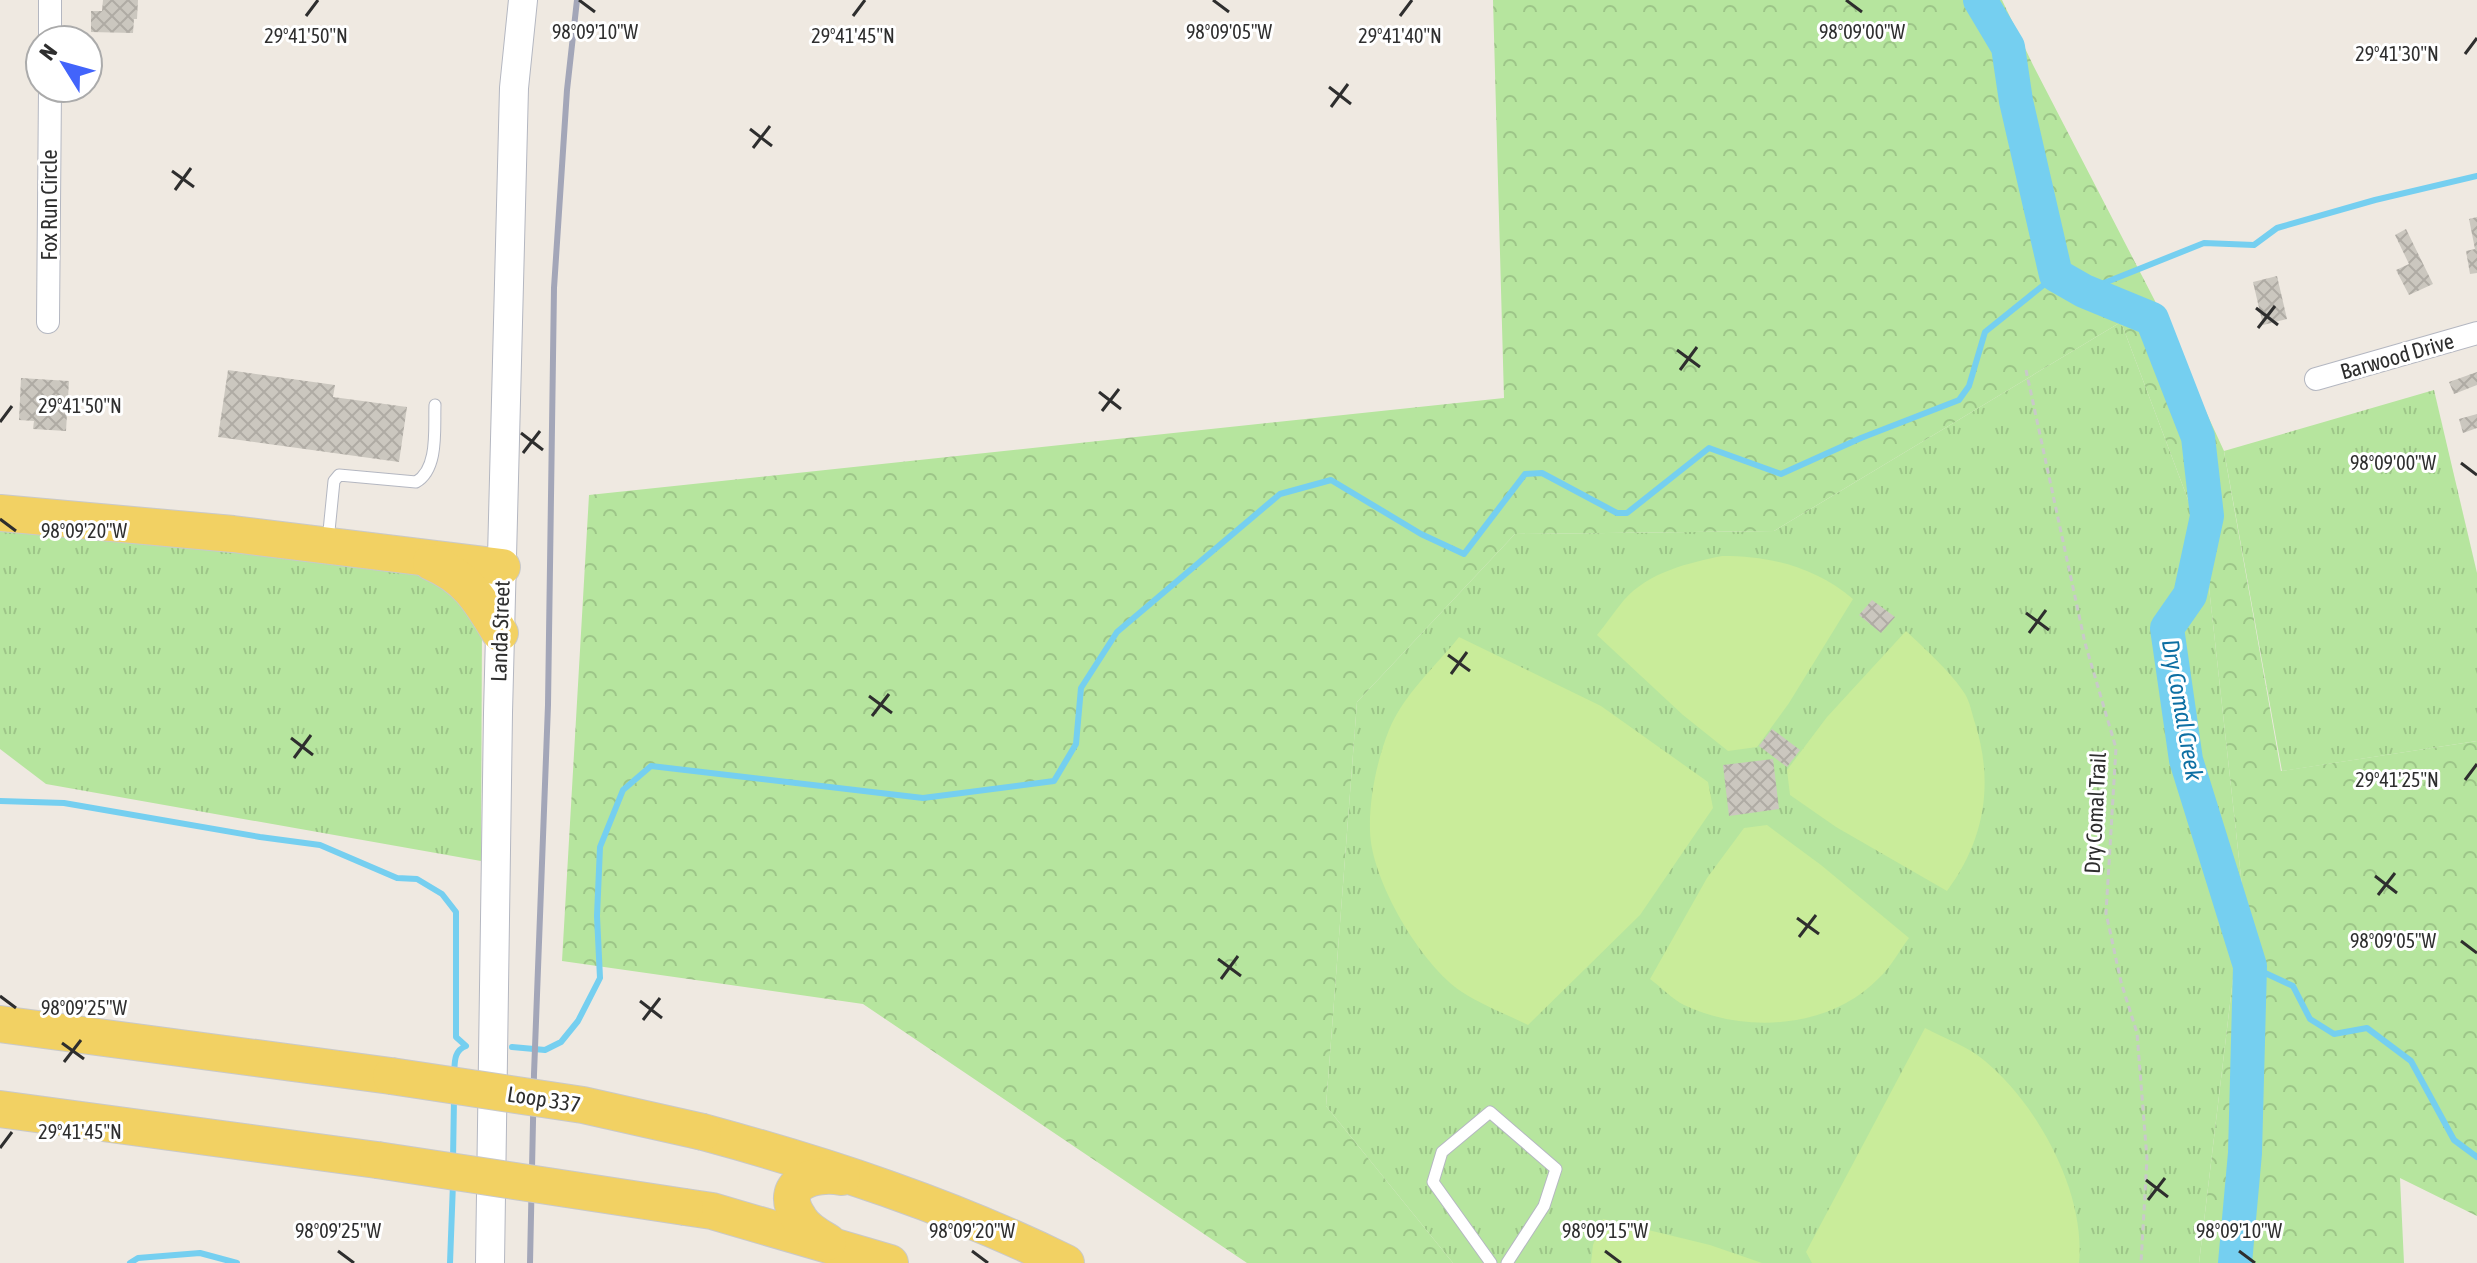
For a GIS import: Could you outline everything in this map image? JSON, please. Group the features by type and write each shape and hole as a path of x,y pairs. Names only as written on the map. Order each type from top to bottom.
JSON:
{"main road":[{"path":"0,513 233,534 502,567"},
{"path":"419,556 456,575 471,588 500,633"},
{"name":"Loop 337","path":"0,1024 583,1105 703,1132 867,1181 969,1218 1066,1263"},
{"path":"0,1109 377,1160 712,1211 890,1263"},
{"path":"832,1245 800,1221 793,1201 795,1190 806,1179 817,1175 867,1181"}],"street":[{"path":"50,0 50,24"},
{"name":"Landa Street","path":"490,1263 500,633 514,88 523,0"},
{"name":"Fox Run Circle","path":"48,322 50,104"},
{"name":"Barwood Drive","path":"2316,379 2477,333"}],"lane":[{"path":"327,545 334,481 339,475 416,482 423,478 431,464 435,405"},
{"path":"1491,1263 1433,1182 1442,1152 1490,1112 1556,1169 1544,1206 1507,1263"}],"path":[{"name":"Dry Comal Trail","path":"2026,370 2085,643 2116,748 2106,913 2121,982 2137,1033 2147,1159 2141,1263"}],"green space":[{"path":"1493,0 2002,0 2155,301 2224,451 2281,771 2477,741 2477,1216 2400,1178 2404,1263 2199,1263 2243,895 2204,542 2121,322 1774,531 1515,534 1357,702 1326,1106 1453,1263 1247,1263 863,1004 562,961 589,495 1504,398"},
{"path":"2121,322 2204,542 2243,895 2199,1263 1453,1263 1326,1106 1357,702 1515,534 1774,531"},
{"path":"2434,390 2477,573 2477,741 2282,771 2224,451"},
{"path":"0,527 402,563 446,579 482,620 481,861 46,784 0,749"},
{"path":"1722,556 1758,558 1808,571 1853,599 1789,703 1757,747 1728,751 1683,715 1597,635 1624,600 1645,582 1683,566"},
{"path":"1906,631 1945,669 1965,694 1981,745 1985,789 1978,831 1960,872 1947,891 1836,827 1790,795 1787,770 1827,717"},
{"path":"1459,637 1601,706 1708,782 1713,808 1640,915 1528,1025 1462,992 1430,962 1401,920 1379,873 1373,851 1370,831 1372,792 1389,730 1411,693"},
{"path":"1767,825 1909,938 1879,978 1859,995 1812,1017 1760,1023 1733,1020 1684,1005 1650,979 1707,878 1744,828"},
{"path":"1925,1028 1985,1061 2005,1079 2040,1126 2066,1180 2075,1208 2079,1263 1812,1263 1806,1252"},
{"path":"1603,1219 1710,1245 1762,1263 1591,1263 1593,1245"}],"building":[{"path":"103,0 138,0 133,33 104,32 104,24 91,24 91,11 102,11"},
{"path":"2477,217 2477,273 2470,274 2466,251 2475,249 2469,219"},
{"path":"2406,229 2433,284 2409,295 2396,270 2409,264 2395,235"},
{"path":"2277,276 2287,319 2263,325 2253,282"},
{"path":"228,370 335,385 333,397 407,407 399,462 218,437"},
{"path":"2477,372 2477,385 2454,394 2449,382"},
{"path":"21,378 69,381 66,431 33,429 34,421 19,420"},
{"path":"2477,414 2477,428 2463,433 2459,419"},
{"path":"1872,600 1895,617 1881,633 1859,615"},
{"path":"1772,729 1800,750 1787,767 1759,746"},
{"path":"1773,759 1779,809 1729,816 1723,765"}],"waterway":[{"name":"Dry Comal Creek","path":"1980,0 2008,47 2016,101 2056,275 2084,291 2152,319 2198,437 2207,516 2190,595 2167,628 2186,760 2250,966 2245,1153 2235,1263"},
{"path":"2084,291 2204,243 2254,245 2277,228 2375,200 2477,176"},
{"path":"512,1047 545,1050 561,1042 578,1021 600,978 597,916 600,847 623,790 651,766 923,798 1054,781 1076,744 1081,688 1117,632 1280,494 1331,480 1421,534 1464,554 1525,474 1542,473 1617,513 1627,513 1709,448 1781,474 1861,438 1959,400 1969,386 1985,332 2056,275"},
{"path":"0,801 64,803 320,845 397,878 417,879 442,894 456,912 456,1037 466,1046 457,1054 454,1076"},
{"path":"2250,966 2293,986 2310,1019 2334,1034 2367,1028 2411,1061 2454,1140 2477,1157"},
{"path":"453,1160 454,1099"},
{"path":"450,1263 453,1183"},
{"path":"130,1263 138,1258 200,1253 237,1263"}],"railway":[{"path":"530,1263 548,705 554,288 567,90 577,0"}]}
